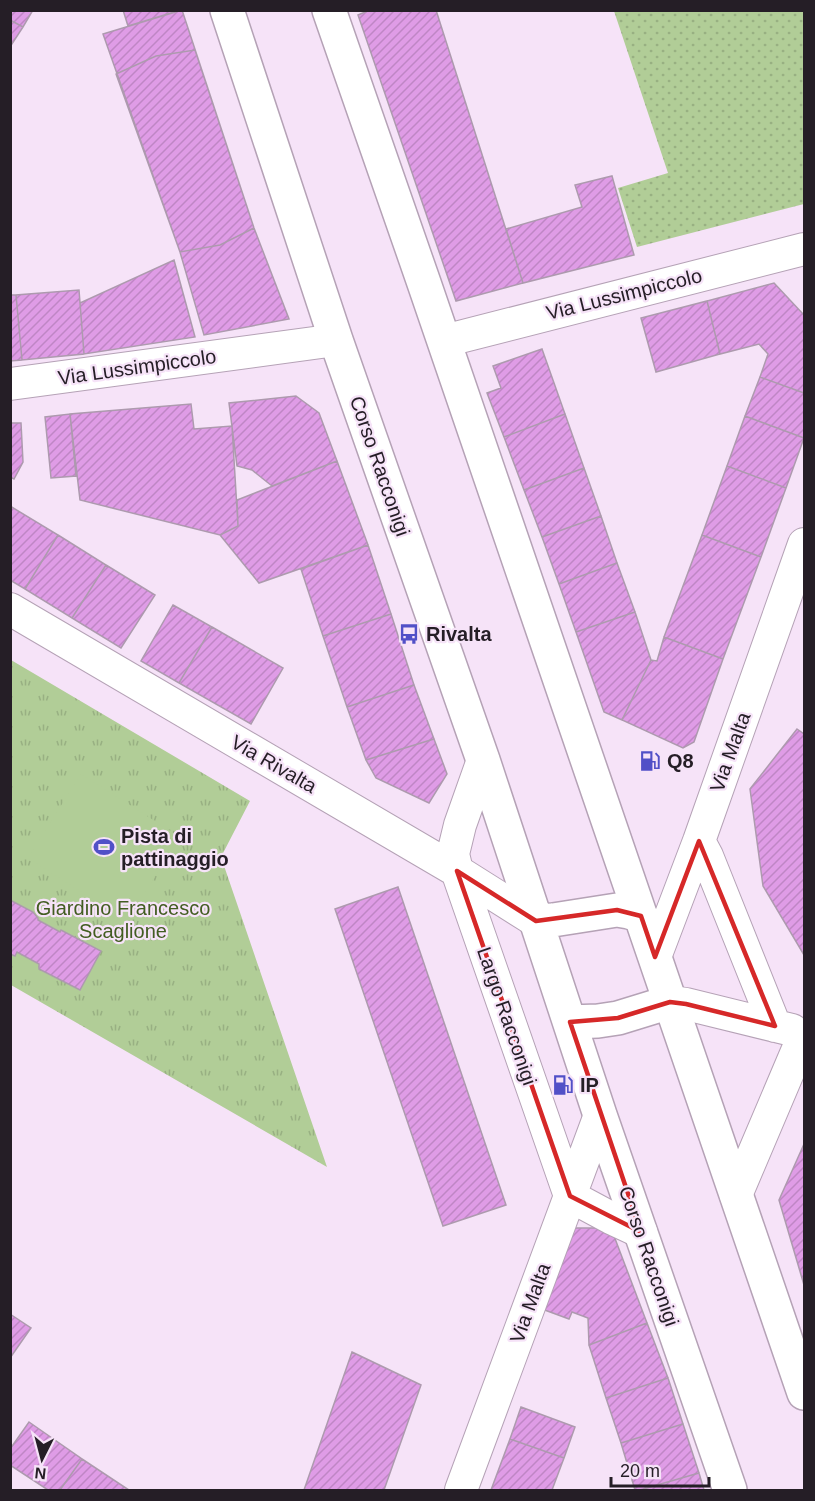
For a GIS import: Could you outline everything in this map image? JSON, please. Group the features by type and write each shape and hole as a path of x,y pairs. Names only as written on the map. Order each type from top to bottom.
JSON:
{"street":[{"name":"Corso Racconigi","path":"227,10 336,340 483,760 600,1115 730,1491"},
{"path":"329,10 804,1393"},
{"name":"Via Lussimpiccolo","path":"444,341 804,249"},
{"name":"Via Lussimpiccolo","path":"10,384 336,340"},
{"name":"Via Malta","path":"656,957 804,546"},
{"name":"Via Rivalta","path":"10,609 457,871 536,921"},
{"name":"Largo Racconigi","path":"483,760 460,825 453,854 570,1196"},
{"path":"699,841 795,1032 736,1195"},
{"path":"536,921 617,910 640,916"},
{"path":"570,1022 618,1018 670,1002 795,1032"},
{"name":"Via Malta","path":"461,1491 600,1115"},
{"path":"570,1196 641,1232"}],"highlighted area":[{"path":"699,841 775,1026 670,1002 618,1018 570,1022 641,1232 570,1196 457,871 536,921 617,910 641,916 655,957"}],"green space":[{"path":"614,11 804,11 804,204 637,247 618,188 668,173"},
{"name":"Giardino Francesco Scaglione","path":"11,660 250,801 221,857 327,1167 11,985"},
{"name":"Pista di pattinaggio","path":"81,774 180,837 127,921 28,858"}],"building":[{"path":"10,10 33,10 23,27 10,20"},
{"path":"123,10 181,10 128,26"},
{"path":"182,10 254,228 289,319 204,335 180,252 103,34"},
{"path":"370,10 436,10 523,283 456,301 358,15"},
{"path":"10,20 23,27 10,47"},
{"path":"195,50 254,228 220,245 180,252 116,74 156,56"},
{"path":"612,176 634,255 523,283 506,229 582,207 575,185"},
{"path":"174,260 195,337 84,354 80,303"},
{"path":"774,283 804,315 804,393 760,377 768,354 759,344 720,354 707,301"},
{"path":"79,290 84,354 22,360 16,295"},
{"path":"10,295 16,295 22,360 10,361"},
{"path":"707,301 720,354 656,372 641,318"},
{"path":"542,349 565,414 504,437 487,393 501,388 493,366"},
{"path":"760,377 804,393 804,438 745,416"},
{"path":"296,396 319,413 337,461 272,486 252,470 237,466 229,403"},
{"path":"191,404 194,429 232,426 238,526 220,535 80,500 70,414"},
{"path":"70,414 76,476 51,478 45,417"},
{"path":"565,414 584,468 524,490 504,437"},
{"path":"745,416 804,438 786,488 727,466"},
{"path":"10,423 21,423 23,462 14,479 10,477"},
{"path":"337,461 368,545 259,583 220,535 238,526 237,500"},
{"path":"727,466 786,488 761,557 702,535"},
{"path":"584,468 601,516 542,537 524,490"},
{"path":"10,506 58,535 25,589 10,580"},
{"path":"601,516 617,563 559,584 542,537"},
{"path":"58,535 106,565 72,618 25,589"},
{"path":"702,535 761,557 723,659 664,637"},
{"path":"368,545 391,614 323,636 301,569"},
{"path":"617,563 635,612 576,632 559,584"},
{"path":"106,565 155,595 121,648 72,618"},
{"path":"173,605 212,627 179,683 141,661"},
{"path":"635,612 651,660 622,720 604,712 576,632"},
{"path":"391,614 414,685 347,707 323,636"},
{"path":"212,627 283,668 251,724 179,683"},
{"path":"664,637 723,659 694,742 683,748 622,720 651,660 657,661"},
{"path":"414,685 434,739 366,760 347,707"},
{"path":"797,729 804,734 804,955 763,886 750,789"},
{"path":"434,739 447,774 429,803 376,778 366,760"},
{"path":"398,887 506,1205 443,1226 335,909"},
{"path":"10,900 33,912 38,920 101,951 80,990 39,969 39,964 17,952 15,956 10,954"},
{"path":"804,1144 804,1285 779,1200"},
{"path":"572,1228 611,1228 647,1323 589,1345 588,1318 572,1312 569,1319 542,1309"},
{"path":"10,1314 31,1328 10,1358"},
{"path":"647,1323 668,1378 606,1398 589,1345"},
{"path":"352,1352 421,1385 384,1490 304,1490"},
{"path":"668,1378 683,1424 621,1443 606,1398"},
{"path":"521,1407 575,1427 564,1458 510,1439"},
{"path":"29,1422 82,1459 60,1490 48,1490 10,1465 10,1449"},
{"path":"683,1424 699,1473 635,1490 621,1443"},
{"path":"510,1439 564,1458 552,1490 491,1490"},
{"path":"82,1459 129,1490 60,1490"},
{"path":"699,1473 704,1490 640,1490"}],"place":[{"name":"Rivalta","path":"409,634"},
{"name":"Q8","path":"650,761"},
{"name":"Pista di pattinaggio","path":"104,847"},
{"name":"IP","path":"563,1085"}]}
